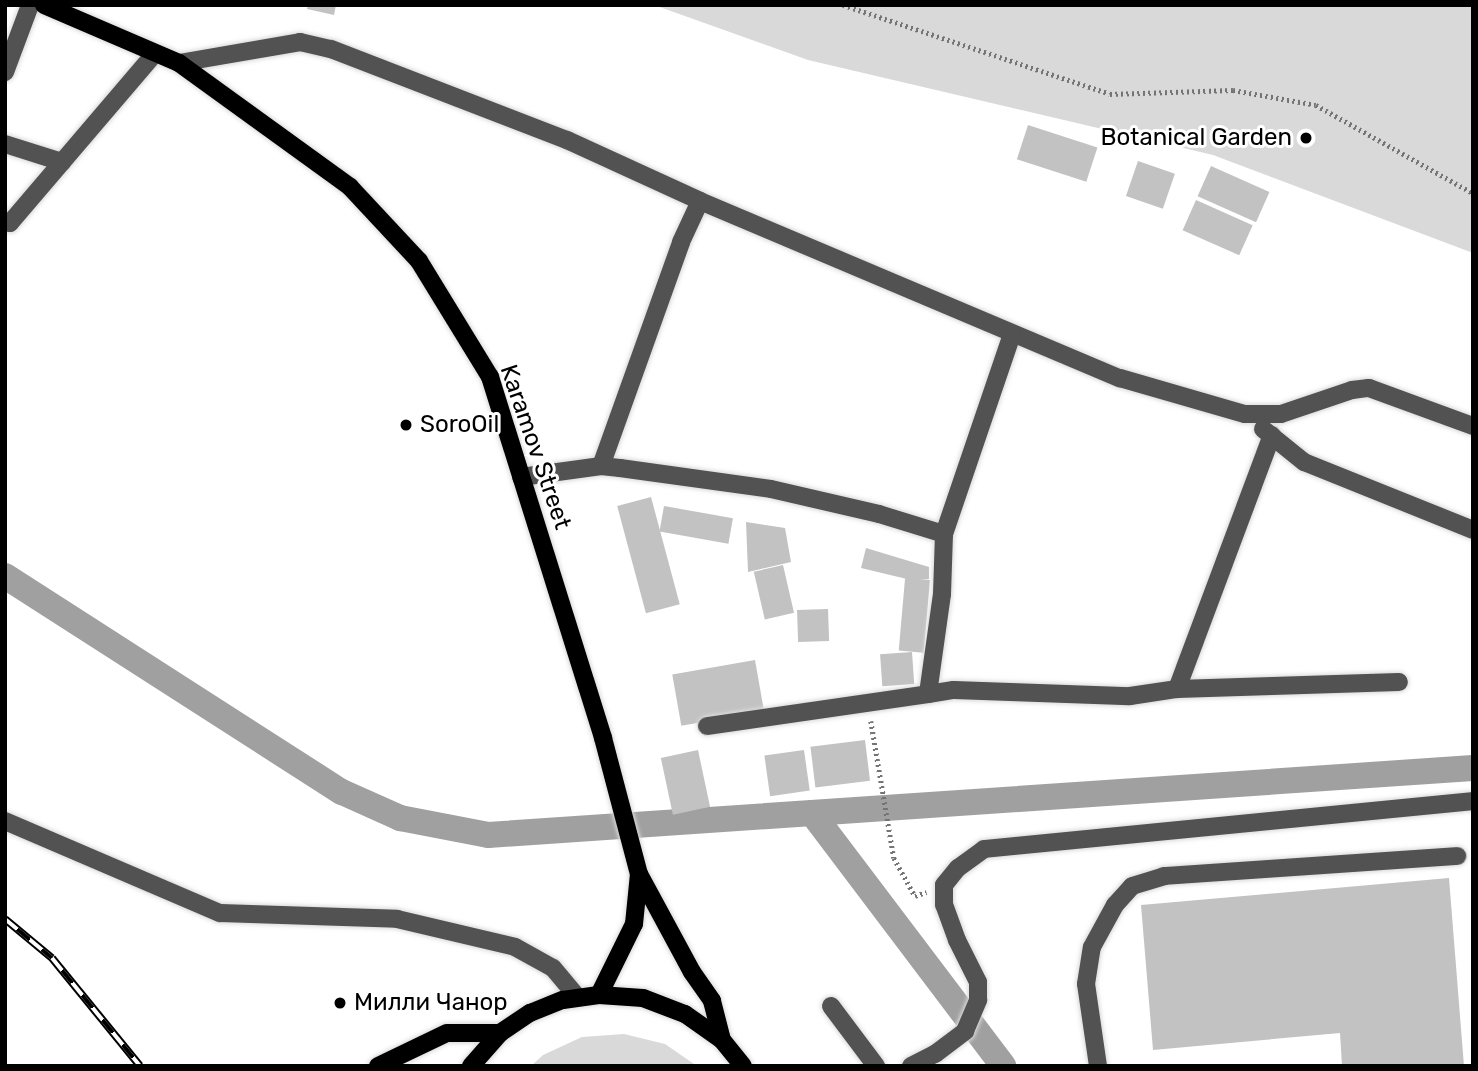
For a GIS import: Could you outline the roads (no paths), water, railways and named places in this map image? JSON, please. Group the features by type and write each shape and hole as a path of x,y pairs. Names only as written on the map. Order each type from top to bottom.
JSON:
{"main road":[{"name":"Karamov Street","path":"44,5 179,63 351,187 419,261 490,377 603,738 639,874"},
{"path":"599,995 634,924 639,874"},
{"path":"639,874 692,972 712,1001 722,1040"},
{"path":"471,1066 500,1033 530,1013 577,997 599,995 643,998 685,1014 722,1040 743,1066"},
{"path":"378,1066 447,1032 500,1033"}],"lane":[{"path":"5,72 30,5"},
{"path":"179,63 300,42 331,48 567,140 700,201 827,252 1012,334 1120,378 1245,415 1281,414 1352,390 1368,388 1473,425"},
{"path":"5,222 10,223 155,53"},
{"path":"5,144 62,162"},
{"path":"601,466 681,242 700,201"},
{"path":"928,694 942,594 944,534 1012,334"},
{"path":"1245,415 1304,462 1473,530"},
{"path":"1177,689 1272,435"},
{"path":"521,477 601,466 771,489 879,514 944,534"},
{"path":"707,726 954,690 1130,696 1177,689 1399,682"},
{"path":"911,1066 935,1054 965,1031 978,1000 978,982 957,940 944,905 944,886 958,868 984,849 1473,801"},
{"path":"5,821 220,913 397,919 515,947 553,968 577,997"},
{"path":"1098,1066 1086,984 1092,947 1115,905 1132,886 1164,876 1457,856"},
{"path":"831,1006 876,1066"}],"waterway":[{"path":"5,576 342,792 400,818 488,835 1473,768"},
{"path":"812,813 1003,1066"}],"railway":[{"path":"5,919 52,958 140,1066"}],"place":[{"name":"Botanical Garden","path":"1306,138"},
{"name":"SoroOil","path":"406,425"},
{"name":"Милли Чанор","path":"340,1003"}]}
